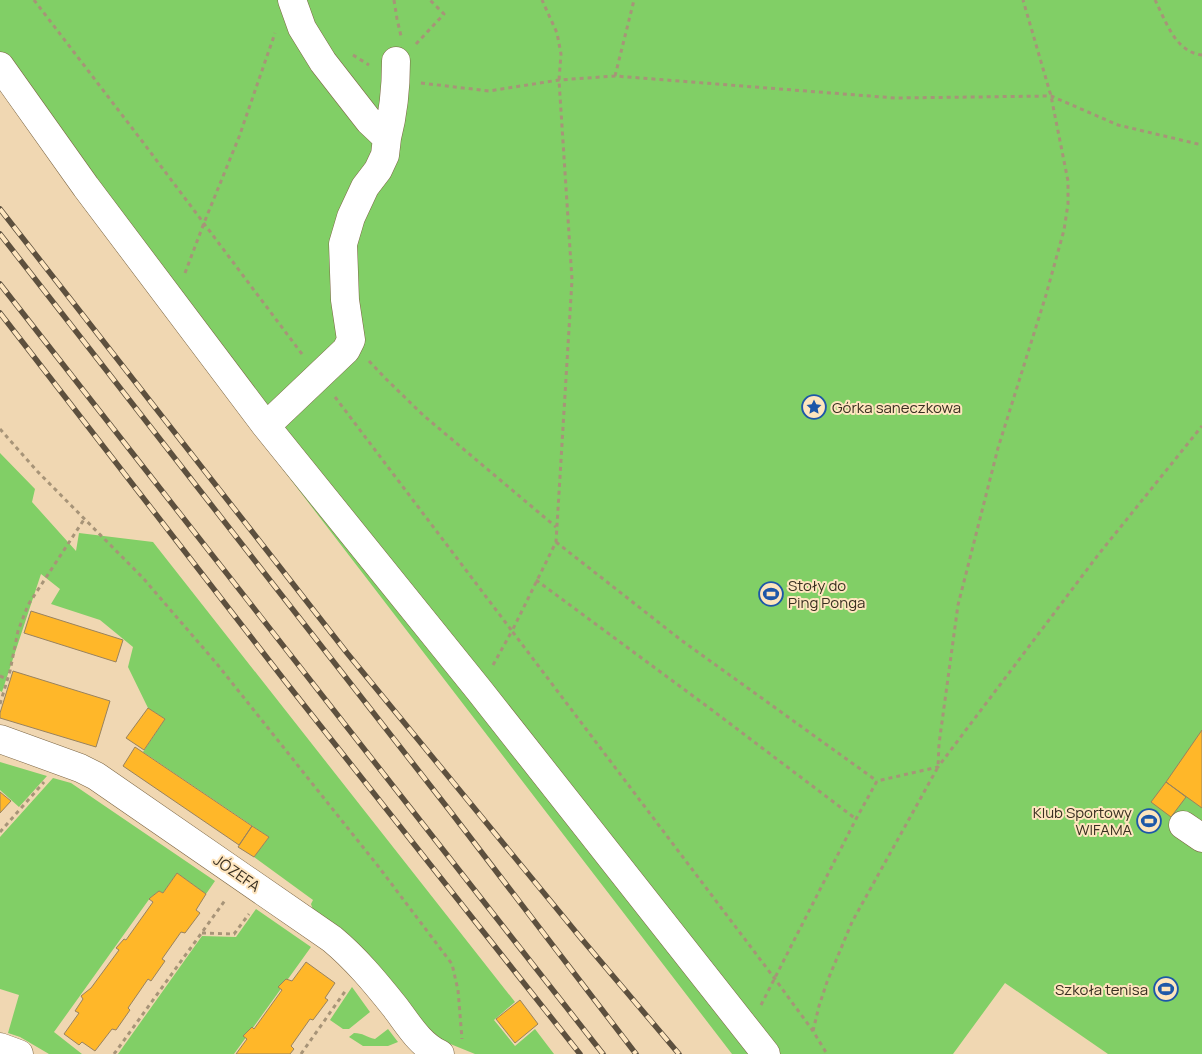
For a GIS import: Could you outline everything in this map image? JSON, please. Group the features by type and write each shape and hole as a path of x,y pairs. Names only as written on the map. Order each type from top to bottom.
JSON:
{"street":[{"path":"292,0 302,28 323,62 368,121 387,138"},
{"path":"0,66 86,187 266,426 479,690 766,1054"},
{"path":"266,426 346,350 350,340 345,300 343,244 365,187 378,170 385,155 393,113 396,71"},
{"name":"JÓZEFA","path":"0,739 80,768 96,776 332,939 364,968 420,1039 438,1054"},
{"path":"0,1047 19,1054"}],"path":[{"path":"34,0 775,979 813,1031 827,1054"},
{"path":"394,0 397,19"},
{"path":"417,43 444,14 430,0"},
{"path":"479,690 512,631 556,542 572,280 559,80 561,54 557,33 542,0"},
{"path":"615,76 634,0"},
{"path":"938,767 939,744 958,605 998,448 1046,295 1064,230 1068,204 1068,181 1051,96 1023,0"},
{"path":"1155,0 1179,43 1195,54 1202,55"},
{"path":"174,304 204,223 239,138 275,32"},
{"path":"352,55 396,71 489,91 559,80 615,76 896,98 1051,96 1118,124 1202,145"},
{"path":"350,340 423,415 556,527"},
{"path":"813,1031 827,982 852,922 938,767 1098,555 1202,426"},
{"path":"0,429 37,471 143,578 217,664 378,866 452,964 458,990 463,1040"},
{"path":"0,704 18,631 28,605 84,518"},
{"path":"556,542 681,640 877,781"},
{"path":"536,580 856,819"},
{"path":"0,676 7,679"},
{"path":"748,1030 877,781 938,767"},
{"path":"0,832 45,781"},
{"path":"114,1054 228,897"},
{"path":"202,933 234,934 250,913"},
{"path":"301,1054 347,990"}],"green space":[{"path":"0,0 1202,0 1202,1054 1108,1054 1005,983 953,1054 732,1054 235,407 0,81"},
{"path":"0,453 35,489 32,502 76,551 79,533 153,542 515,1002 494,1020 515,1046 535,1029 554,1054 475,1054 438,1039 313,910 311,904 313,900 254,857 269,837 143,752 165,719 148,708 128,667 133,647 100,620 51,604 60,589 41,574 2,692 0,691"},
{"path":"0,762 47,776 19,807 0,790"},
{"path":"53,778 71,783 215,881 206,894 177,873 163,893 159,891 150,898 54,1032 82,1054 49,1054 20,1037 8,1033 19,995 0,989 0,837"},
{"path":"256,909 311,947 234,1054 118,1054 202,936 236,937"},
{"path":"352,987 370,1012 349,1029 343,1029 330,1020"},
{"path":"388,1029 398,1042 388,1046 363,1046 349,1037 357,1033 375,1039"}],"building":[{"path":"31,611 123,640 116,662 24,633"},
{"path":"13,671 110,701 96,747 0,718"},
{"path":"148,708 165,719 144,750 126,738"},
{"name":"Klub Sportowy WIFAMA","path":"1202,730 1202,808 1166,782"},
{"path":"135,747 252,826 239,845 123,766"},
{"path":"1166,782 1186,797 1171,817 1151,802"},
{"path":"0,792 11,801 0,813"},
{"path":"252,826 269,837 254,857 238,847"},
{"path":"177,873 206,894 196,910 200,913 185,933 181,932 162,959 165,961 151,981 148,979 128,1008 130,1010 116,1030 112,1029 95,1051 82,1042 79,1045 64,1034 79,1013 75,1011 83,999 81,996 91,988 119,950 116,948 124,939 126,940 153,902 149,899 159,891 163,893"},
{"path":"306,962 335,983 325,998 328,1000 313,1020 310,1019 291,1046 294,1049 290,1054 236,1054 247,1039 243,1036 252,1027 254,1029 282,990 278,987 286,979 292,981"},
{"path":"520,1000 538,1024 515,1043 496,1019"}],"railway":[{"path":"0,209 347,653 580,937 679,1054"},
{"path":"0,234 450,811 636,1054"},
{"path":"0,284 603,1054"},
{"path":"0,313 285,681 580,1054"}],"place":[{"name":"Górka saneczkowa","path":"814,407"},
{"name":"Stoły do Ping Ponga","path":"771,594"},
{"name":"Klub Sportowy WIFAMA","path":"1149,821"},
{"name":"Szkoła tenisa","path":"1166,989"}]}
